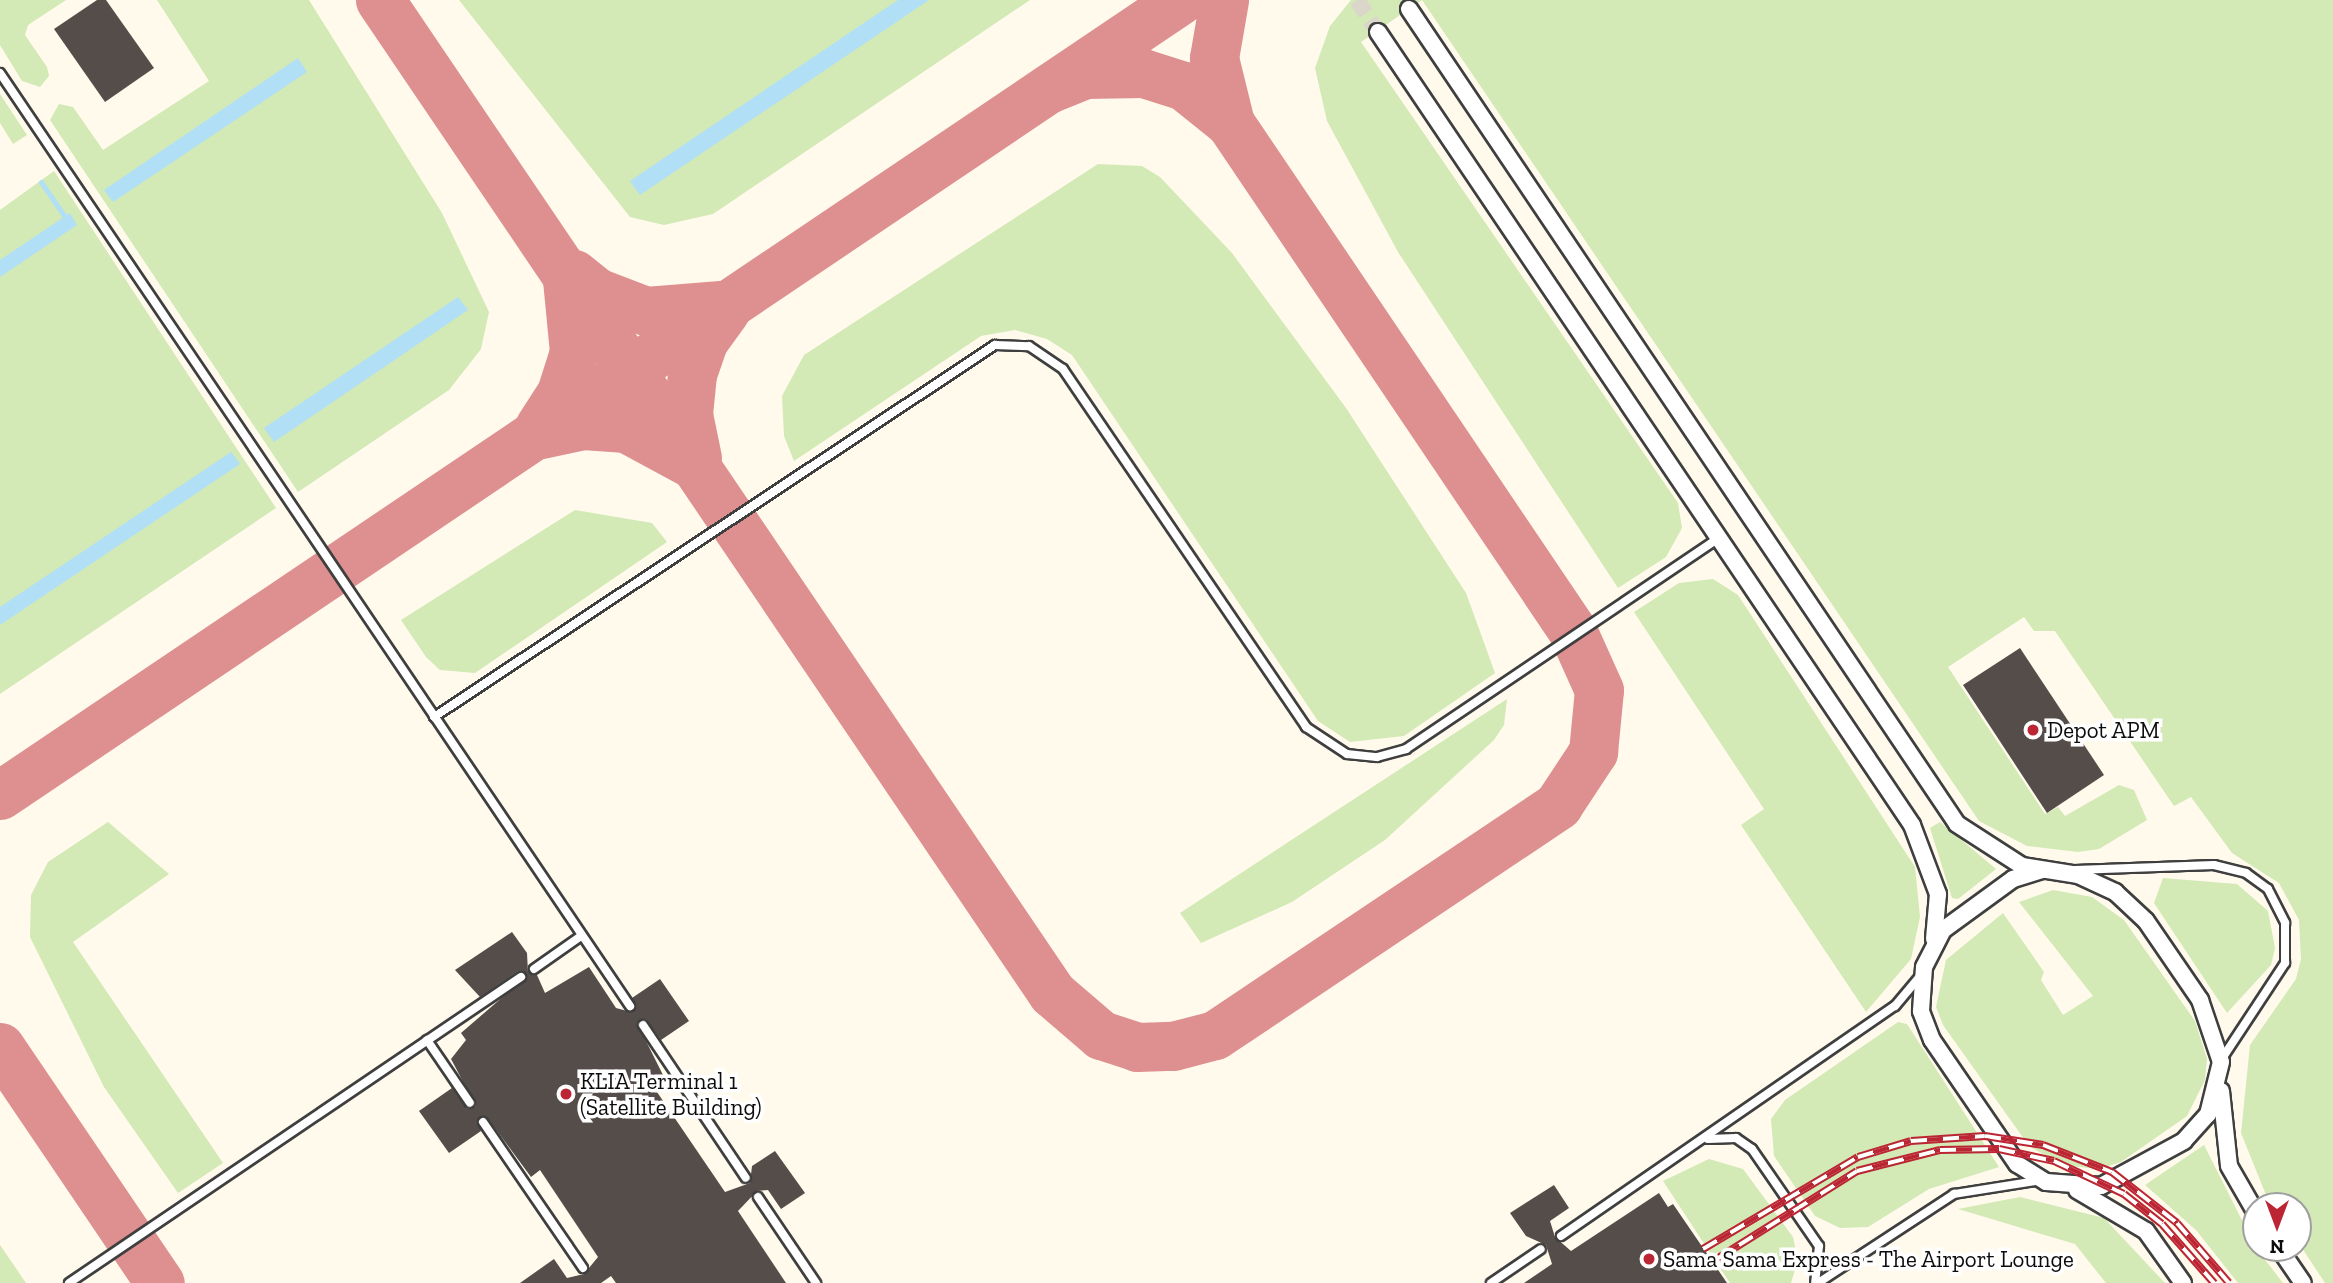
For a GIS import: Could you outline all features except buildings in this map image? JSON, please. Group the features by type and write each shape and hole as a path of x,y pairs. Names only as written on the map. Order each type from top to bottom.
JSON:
{"street":[{"path":"1409,9 1949,813 1983,845 2115,892 2146,921 2200,1000 2221,1070 2223,1145 2246,1192"},
{"path":"1378,32 1922,842 1938,894 1933,945"},
{"path":"2050,871 2013,879 1952,920 1933,945 1924,967 1919,997 1932,1041 2007,1154 2046,1182 2071,1188 2127,1215 2183,1283"},
{"path":"2071,1188 2117,1182 2184,1142 2208,1114 2221,1070"},
{"path":"2289,1262 2303,1283"}],"lane":[{"path":"0,74 630,1006"},
{"path":"434,717 995,345 1029,346 1063,369 1306,727 1347,754 1377,757 1406,749 1719,538"},
{"path":"2050,871 2214,864 2246,873 2268,889 2285,923 2285,963 2275,985 2237,1027 2221,1070"},
{"path":"534,969 582,936"},
{"path":"1561,1236 1706,1139 1895,1006 1924,967"},
{"path":"69,1283 521,977"},
{"path":"643,1026 746,1178"},
{"path":"427,1040 470,1103"},
{"path":"483,1122 583,1268"},
{"path":"1706,1139 1736,1138 1752,1149 1819,1246 1816,1283"},
{"path":"1816,1283 1954,1194 2005,1181 2046,1182"},
{"path":"758,1197 816,1283"},
{"path":"1491,1283 1541,1249"}],"green space":[{"path":"0,0 66,0 28,25 25,35 47,67 49,76 40,87 22,81 0,45"},
{"path":"157,0 309,0 442,213 489,312 481,349 449,390 298,492 50,120 59,104 73,107 103,150 209,81"},
{"path":"459,0 1030,0 713,214 664,225 630,217"},
{"path":"1351,0 1422,0 1361,42 1678,503 1682,528 1666,557 1618,588 1398,252 1327,121 1315,68 1330,26"},
{"path":"1422,0 2333,0 2333,1283 2325,1283 2311,1262 2312,1192 2265,1192 2241,1133 2250,1045 2296,979 2301,959 2299,920 2279,883 2232,853 2191,797 2174,806 2055,631 2034,631 2024,617 1948,667 2045,814 2058,807 2065,816 2119,785 2134,790 2147,820 2099,849 2078,852 2027,846 1979,821"},
{"path":"0,94 27,135 13,144 0,123"},
{"path":"1098,164 1142,166 1160,177 1232,253 1346,408 1466,593 1495,673 1404,736 1350,742 1318,721 1072,355 1047,339 1015,330 981,336 794,461 784,436 782,396 804,355"},
{"path":"54,171 276,508 0,694 0,210"},
{"path":"575,510 652,523 667,542 475,673 440,670 426,657 401,620"},
{"path":"1713,579 1738,595 1915,867 1920,917 1911,959 1866,1012 1741,825 1764,809 1634,612 1679,583"},
{"path":"1507,699 1504,725 1494,740 1385,840 1292,902 1201,943 1180,913"},
{"path":"108,822 169,874 73,942 223,1163 178,1193 104,1087 30,937 31,895 48,862"},
{"path":"1940,822 1996,869 1958,899 1952,898 1930,828"},
{"path":"2163,878 2237,884 2268,911 2275,948 2271,965 2227,1013 2154,903"},
{"path":"2053,890 2092,897 2124,920 2195,1021 2207,1059 2205,1080 2187,1116 2121,1162 2099,1169 2062,1165 2029,1146 1943,1025 1936,1007 1946,960 2003,913 2044,972 2041,980 2063,1015 2093,996 2019,902"},
{"path":"1898,1022 1907,1024 1999,1167 1929,1189 1868,1227 1840,1228 1815,1216 1774,1156 1771,1119 1785,1100"},
{"path":"2204,1145 2242,1220 2242,1262 2267,1262 2283,1283 2238,1283 2196,1230 2145,1185"},
{"path":"1709,1159 1743,1169 1793,1237 1798,1260 1791,1283 1730,1283 1663,1181"},
{"path":"2020,1197 2104,1218 2165,1283 2106,1283 2075,1244 1958,1209"},
{"path":"0,1245 26,1283 0,1283"}],"water":[{"path":"898,0 929,0 640,195 630,181"},
{"path":"298,58 307,72 113,202 104,190"},
{"path":"70,213 77,225 0,277 0,260"},
{"path":"458,297 468,310 274,442 264,428"},
{"path":"231,452 240,464 0,625 0,607"}],"waterway":[{"path":"41,182 67,220"}],"taxiway":[{"path":"380,0 1052,993 1101,1035 1137,1047 1173,1046 1215,1035 1558,805 1593,752 1599,690 1572,630 1230,123 1184,86 1143,73 1085,74 1050,88"},
{"path":"0,795 1180,0"},
{"path":"1224,0 1214,58 1230,123"},
{"path":"574,274 596,292 646,311 721,305"},
{"path":"539,427 561,393 574,352 567,279"},
{"path":"697,458 688,414 692,374 704,340 725,311"},
{"path":"541,434 583,425 626,428 689,462"},
{"path":"0,1047 160,1283"}],"tunnel":[{"path":"1357,0 1378,32"}],"railway":[{"path":"1703,1249 1858,1157 1911,1141 1985,1136 2043,1145 2112,1172 2177,1223 2229,1283"},
{"path":"1712,1262 1857,1171 1940,1150 1999,1149 2054,1161 2124,1194 2162,1224 2214,1283"}],"place":[{"name":"Depot APM","path":"2033,730"},
{"name":"KLIA Terminal 1 (Satellite Building)","path":"566,1094"},
{"name":"Sama Sama Express - The Airport Lounge","path":"1649,1259"}]}
